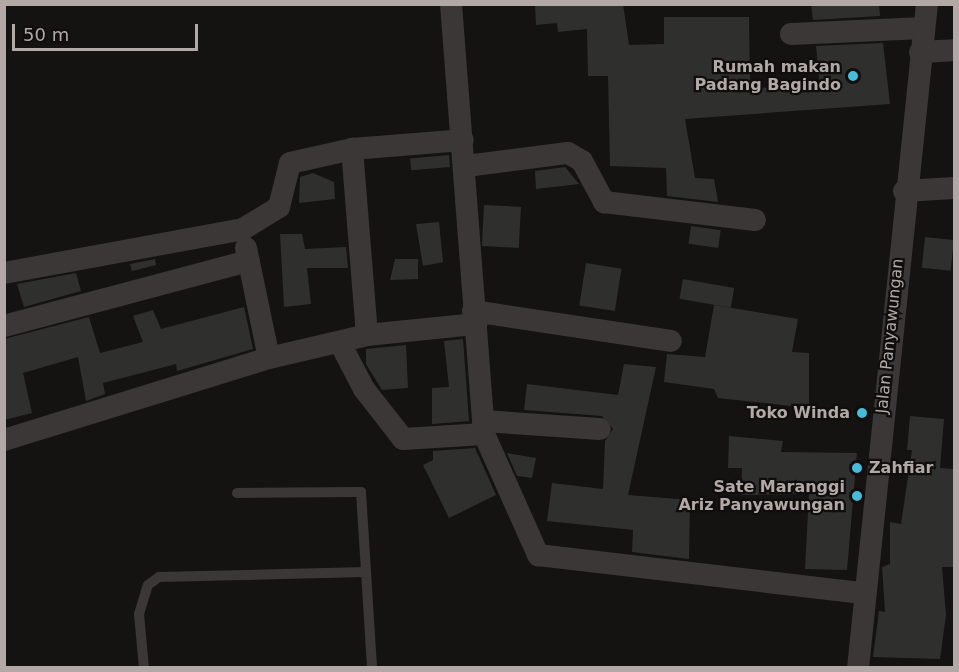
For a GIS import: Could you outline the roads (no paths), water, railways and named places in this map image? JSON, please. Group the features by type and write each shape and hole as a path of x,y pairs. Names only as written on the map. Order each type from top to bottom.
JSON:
{"street":[{"path":"451,4 466,166 483,428 542,559 863,593"},
{"name":"Jalan Panyawungan","path":"858,668 863,593 904,191 927,4"},
{"path":"791,34 923,28"},
{"path":"920,52 954,50"},
{"path":"4,273 243,229 279,207 290,163 352,149 463,140"},
{"path":"352,149 367,335"},
{"path":"466,166 568,153 582,161 604,202 754,220"},
{"path":"904,191 954,189"},
{"path":"243,229 270,358"},
{"path":"4,326 248,261"},
{"path":"4,440 270,358 341,345 367,335 475,318 671,341"},
{"path":"341,345 364,389 403,439 483,428 600,429"}],"lane":[{"path":"237,493 361,492 372,668"},
{"path":"144,668 139,614 148,585 159,577 366,572"}],"place":[{"name":"Rumah makan Padang Bagindo","path":"853,76"},
{"name":"Toko Winda","path":"862,413"},
{"name":"Zahfiar","path":"857,468"},
{"name":"Sate Maranggi Ariz Panyawungan","path":"857,496"}]}
